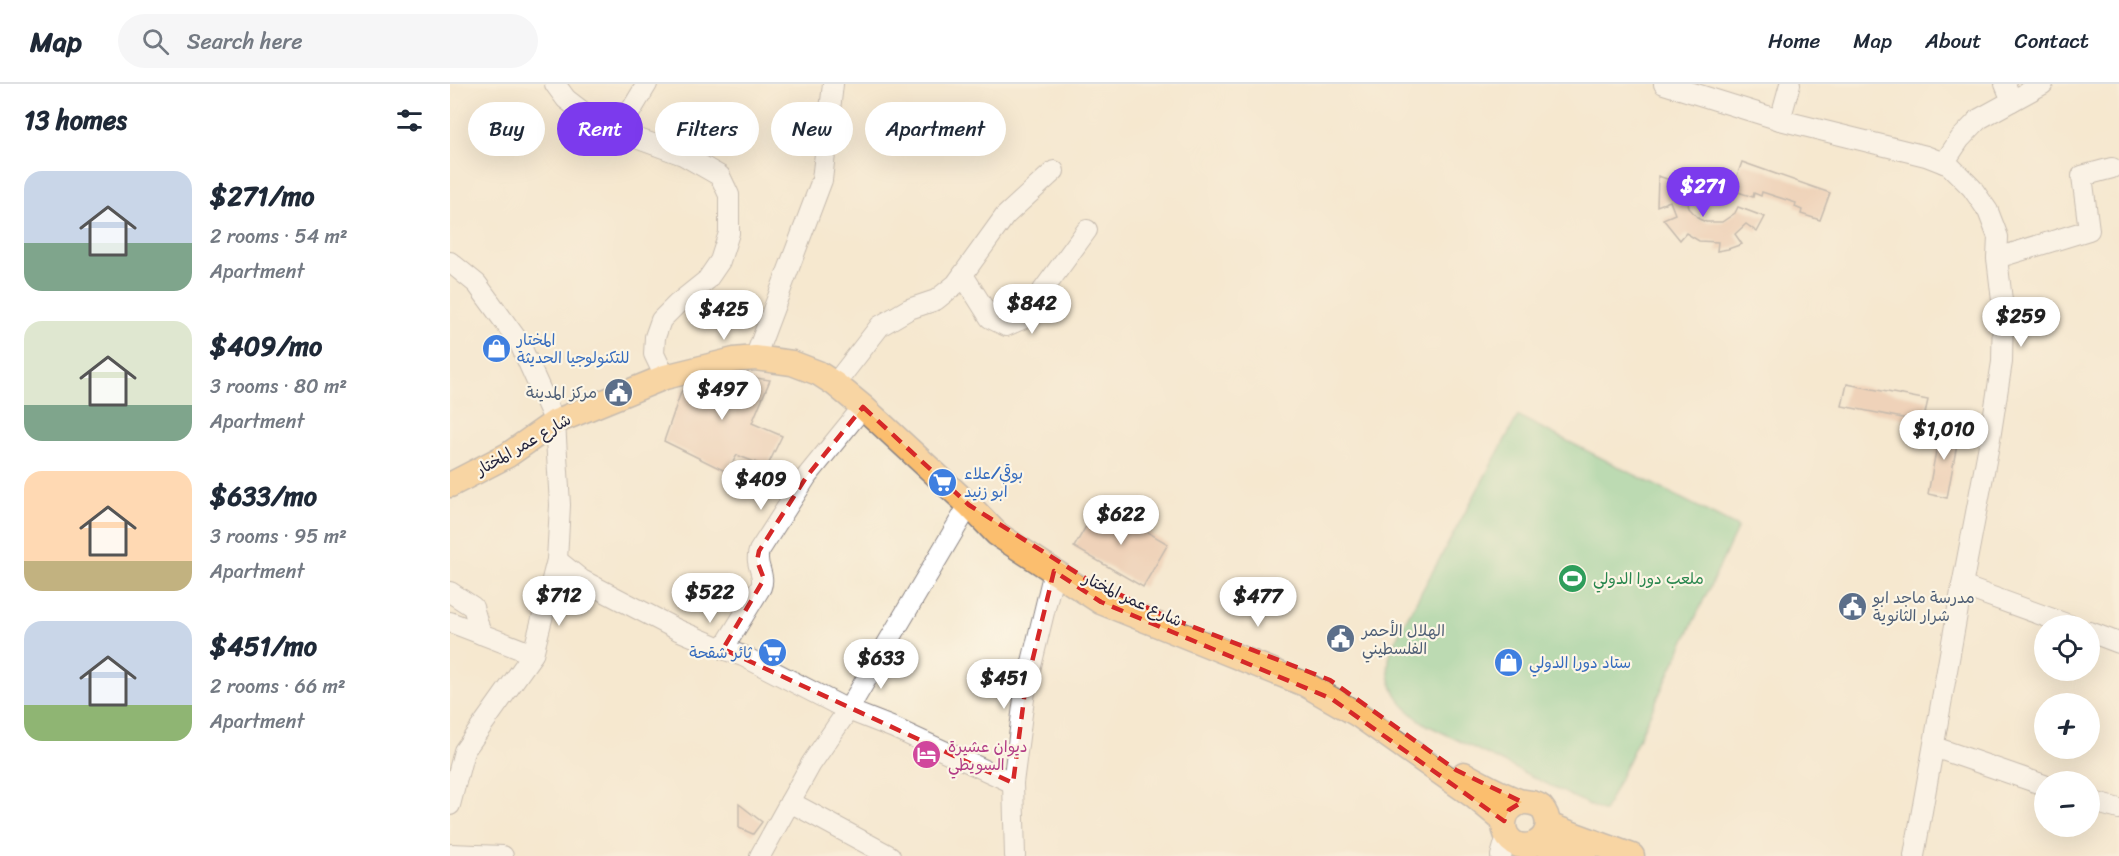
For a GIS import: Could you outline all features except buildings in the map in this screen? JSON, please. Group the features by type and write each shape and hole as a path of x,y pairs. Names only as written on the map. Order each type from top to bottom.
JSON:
{"main road":[{"name":"شارع عمر المختار","path":"450,485 508,455 555,422 665,377 734,360 754,358 792,363 818,373 836,384 969,505 997,534 1101,603 1305,684 1332,699 1475,797 1504,837"},
{"name":"شارع عمر المختار","path":"969,505 1025,537 1085,578 1116,594 1165,616 1297,665 1330,680 1456,770 1490,789 1522,802"},
{"path":"1535,842 1545,813 1535,804 1522,802 1515,804 1509,810 1504,837 1517,844 1535,842 1632,856"},
{"path":"1535,842 1584,856"}],"street":[{"path":"555,84 570,102"},
{"path":"636,102 647,84"},
{"path":"754,358 822,180 833,84"},
{"path":"1664,84 1780,120 1926,156 1944,163 1972,188 1988,211 1998,237 1997,258 2003,309 2002,362 1914,856"},
{"path":"1780,120 1790,84"},
{"path":"1944,163 1960,139 2008,92 2043,84"},
{"path":"643,141 683,155 720,176 729,195 729,233 720,261 707,280 661,320 655,337 654,354 665,377"},
{"path":"1997,258 2090,230 2082,176 2112,168"},
{"path":"836,384 880,326 909,309 936,300 956,284 1005,216 1053,171"},
{"path":"963,275 990,318 1006,326 1022,319 1088,230"},
{"path":"450,262 477,284 519,342 555,422 560,505 557,560 533,654 465,751 450,805"},
{"path":"723,649 761,587 763,579 757,561 759,551 807,476 863,407"},
{"path":"760,856 811,764 848,710 969,505"},
{"path":"557,560 582,580 678,630 743,656 848,710 894,728 1012,783"},
{"path":"1015,856 1012,783 1025,691 1053,571"},
{"path":"1962,586 2042,615"},
{"path":"450,592 473,608 481,634"},
{"path":"450,622 533,654"},
{"path":"2100,636 2119,643"},
{"path":"1934,747 2034,782"},
{"path":"790,802 890,856"},
{"path":"2100,803 2119,808"},
{"path":"450,854 503,856"}],"highlighted area":[{"path":"863,407 969,505 1085,578 1165,616 1330,680 1456,770 1522,802 1509,810 1504,821 1332,699 1101,602 1054,571 1025,691 1013,783 723,649 764,579 757,561 759,551 807,476"}],"green space":[{"name":"ملعب دورا الدولي","path":"1518,416 1738,527 1604,812 1427,725 1409,711 1391,684 1389,662 1391,651 1401,629"}],"place":[{"name":"المختار للتكنولوجيا الحديثة","path":"496,348"},
{"name":"مركز المدينة","path":"618,392"},
{"name":"بوقي/علاء ابو زنيد","path":"943,482"},
{"name":"ملعب دورا الدولي","path":"1572,578"},
{"name":"مدرسة ماجد ابو شرار الثانوية","path":"1852,606"},
{"name":"الهلال الأحمر الفلسطيني","path":"1341,639"},
{"name":"ثائر شقحة","path":"773,652"},
{"name":"ستاد دورا الدولي","path":"1508,662"},
{"name":"ديوان عشيرة السويطي","path":"927,755"}]}
